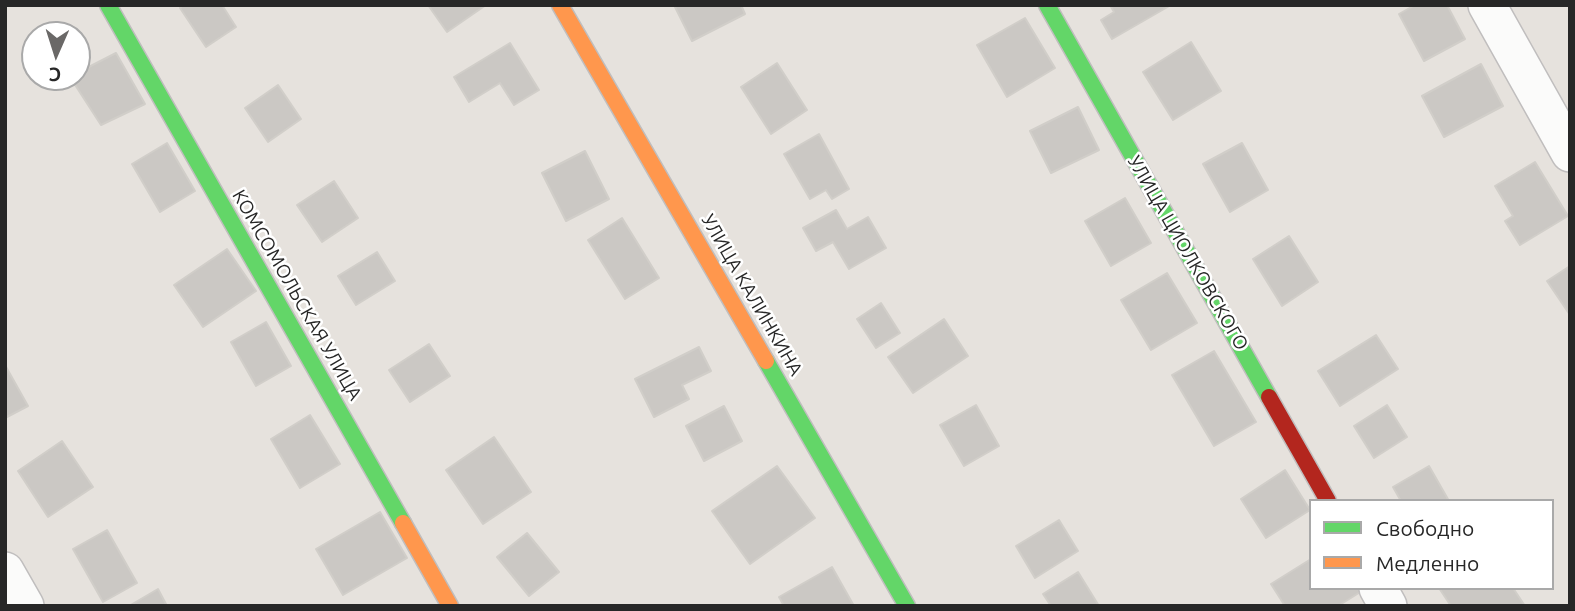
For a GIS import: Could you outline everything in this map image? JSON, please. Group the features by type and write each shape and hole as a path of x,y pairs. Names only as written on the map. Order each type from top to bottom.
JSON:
{"street":[{"name":"КОМСОМОЛЬСКАЯ УЛИЦА","path":"108,5 450,606"},
{"name":"УЛИЦА КАЛИНКИНА","path":"560,5 907,606"},
{"name":"УЛИЦА ЦИОЛКОВСКОГО","path":"1048,5 1327,499"},
{"path":"1487,5 1570,153"},
{"path":"5,571 25,606"},
{"path":"1379,590 1388,606"}],"building":[{"path":"183,5 222,5 236,27 206,47 180,8"},
{"path":"428,5 486,5 447,32"},
{"path":"674,5 741,5 745,14 692,41"},
{"path":"1110,5 1171,5 1112,39 1101,20 1114,12"},
{"path":"1415,5 1447,5 1465,39 1424,61 1399,14"},
{"path":"1025,18 1055,68 1007,97 977,45"},
{"path":"1191,42 1221,91 1173,120 1143,72"},
{"path":"510,43 539,90 514,105 500,83 469,102 454,77"},
{"path":"116,53 145,104 101,125 79,91 91,91 91,66"},
{"path":"777,63 807,110 771,134 741,87"},
{"path":"1481,64 1503,106 1444,137 1422,96"},
{"path":"278,85 301,119 268,142 245,108"},
{"path":"1078,107 1099,150 1051,173 1030,131"},
{"path":"819,134 849,189 832,199 826,190 810,199 784,154"},
{"path":"167,143 195,191 160,212 132,164"},
{"path":"1242,143 1268,190 1230,212 1203,164"},
{"path":"585,151 609,199 566,221 542,173"},
{"path":"1535,162 1568,216 1520,245 1505,221 1513,216 1495,186"},
{"path":"334,181 358,218 322,242 297,205"},
{"path":"1125,198 1151,243 1111,266 1085,221"},
{"path":"836,210 847,229 868,217 886,248 849,269 833,242 816,251 803,228"},
{"path":"622,218 659,278 625,299 588,240"},
{"path":"1289,236 1318,282 1282,306 1253,259"},
{"path":"227,249 256,291 203,327 174,285"},
{"path":"377,252 395,281 356,305 338,276"},
{"path":"1570,266 1570,315 1547,281"},
{"path":"1167,273 1197,323 1151,350 1121,300"},
{"path":"881,303 900,333 876,348 857,319"},
{"path":"944,319 968,356 913,393 888,357"},
{"path":"266,322 291,366 256,386 231,342"},
{"path":"1376,335 1398,369 1340,406 1318,371"},
{"path":"429,344 450,376 410,402 389,370"},
{"path":"699,347 711,371 682,385 689,399 654,417 635,379"},
{"path":"1214,351 1256,422 1214,446 1172,375"},
{"path":"5,365 28,406 5,418"},
{"path":"976,405 999,446 964,466 940,425"},
{"path":"1387,405 1407,437 1374,458 1354,426"},
{"path":"724,406 742,441 704,461 686,426"},
{"path":"310,415 340,464 300,488 271,439"},
{"path":"494,437 531,492 483,524 446,470"},
{"path":"62,441 93,487 48,517 18,471"},
{"path":"777,466 815,518 750,564 712,511"},
{"path":"1429,466 1448,499 1400,499 1393,487"},
{"path":"1285,470 1309,511 1266,538 1241,499"},
{"path":"380,512 407,558 343,595 316,549"},
{"path":"1059,520 1078,551 1035,578 1016,546"},
{"path":"107,530 137,583 103,602 73,549"},
{"path":"527,533 559,572 529,596 497,557"},
{"path":"1309,560 1309,590 1362,591 1338,606 1285,606 1271,584"},
{"path":"832,567 854,606 784,606 779,597"},
{"path":"1078,572 1099,606 1051,606 1043,594"},
{"path":"158,589 167,606 129,606"},
{"path":"1440,590 1514,590 1525,606 1451,606"}],"traffic: fast":[{"path":"108,5 403,523"},
{"path":"1047,5 1269,397"},
{"path":"766,361 907,606"}],"traffic: slow":[{"path":"560,5 766,361"},
{"path":"403,523 450,606"}],"traffic: jam":[{"path":"1269,397 1327,499"}]}
